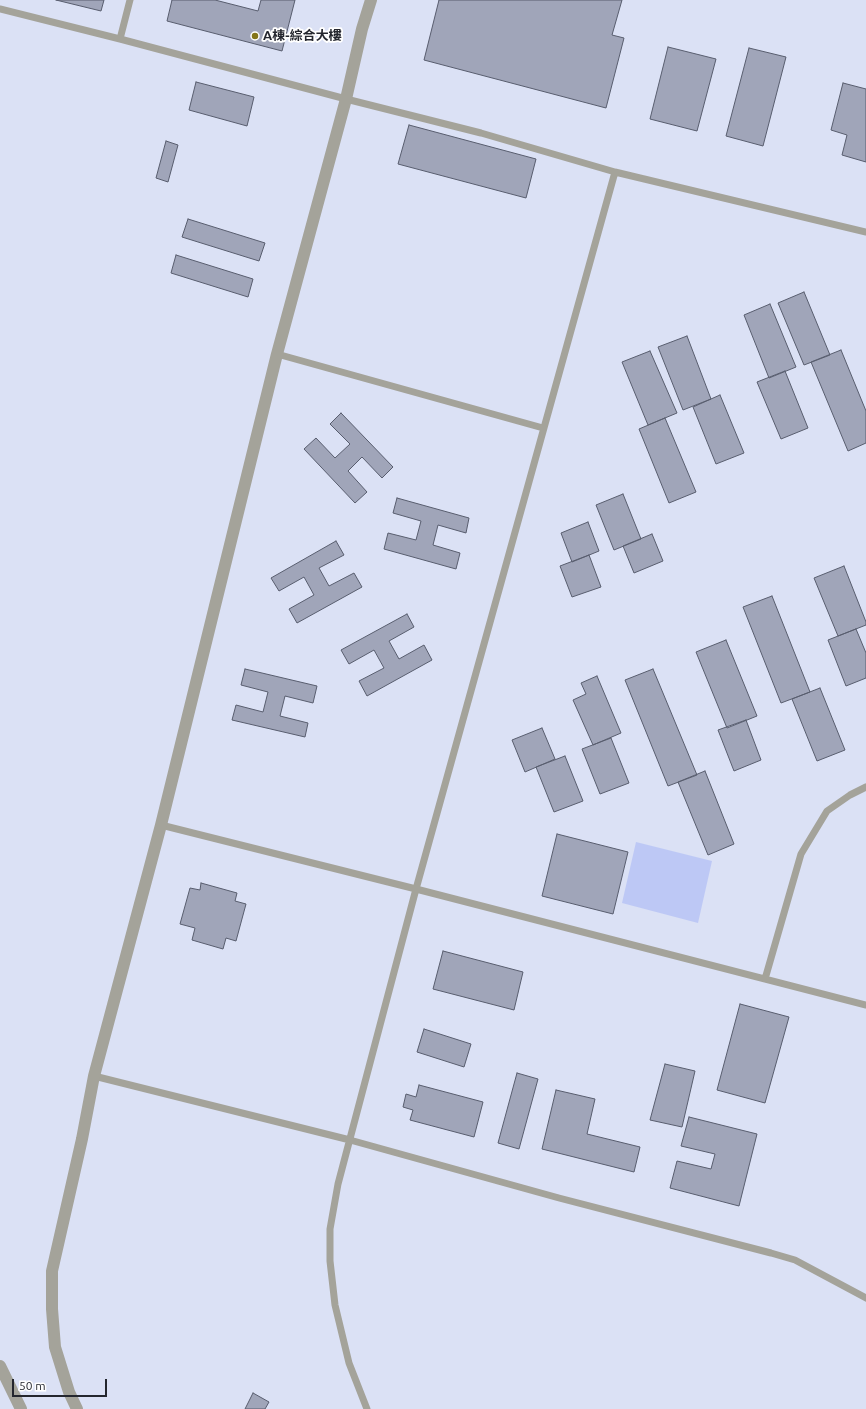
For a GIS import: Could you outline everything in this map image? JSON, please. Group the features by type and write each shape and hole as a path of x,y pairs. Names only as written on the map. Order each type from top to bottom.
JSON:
{"street":[{"path":"77,1409 69,1392 55,1347 52,1309 52,1271 82,1139 94,1076 161,825 277,354 346,100 362,29 371,0"},
{"path":"0,1366 21,1409"}],"lane":[{"path":"120,39 130,0"},
{"path":"0,9 120,39 346,100 481,133 615,172 866,232"},
{"path":"367,1409 350,1363 335,1305 330,1261 330,1229 338,1184 416,889 615,172"},
{"path":"277,354 543,428"},
{"path":"765,979 801,854 826,811 850,795 866,787"},
{"path":"161,825 866,1005"},
{"path":"94,1076 350,1140 567,1200 772,1253 795,1260 866,1298"}],"shaded area":[{"path":"636,842 712,861 698,923 622,903"}],"building":[{"path":"56,0 104,0 101,11"},
{"name":"A棟-綜合大樓","path":"172,0 215,0 258,11 261,0 295,0 282,51 167,21"},
{"path":"439,0 622,0 612,35 624,38 606,108 424,60"},
{"path":"668,47 716,59 697,131 650,119"},
{"path":"749,48 786,57 763,146 726,136"},
{"path":"196,82 254,97 247,126 189,110"},
{"path":"843,83 866,89 866,162 842,155 847,135 831,130"},
{"path":"409,125 536,159 526,198 398,164"},
{"path":"166,141 178,145 168,182 156,178"},
{"path":"188,219 265,243 259,261 182,237"},
{"path":"176,255 253,279 248,297 171,273"},
{"path":"804,292 830,355 804,365 778,303"},
{"path":"770,304 796,367 769,378 744,315"},
{"path":"687,336 711,399 683,410 658,347"},
{"path":"841,350 866,411 866,443 848,451 811,362"},
{"path":"650,351 677,413 648,425 622,362"},
{"path":"785,371 808,428 781,439 757,382"},
{"path":"720,395 744,453 716,464 693,407"},
{"path":"341,413 393,467 382,478 362,457 348,471 367,492 355,503 304,449 316,438 335,458 350,444 330,424"},
{"path":"665,418 696,492 669,503 639,429"},
{"path":"623,494 641,539 614,550 596,505"},
{"path":"397,498 469,518 466,533 438,525 433,545 460,553 456,569 384,549 388,533 416,540 421,521 393,513"},
{"path":"588,522 599,551 572,562 561,533"},
{"path":"652,534 663,561 634,573 623,546"},
{"path":"336,541 344,555 319,568 329,586 354,573 362,587 297,623 289,609 314,595 304,577 279,591 271,578"},
{"path":"589,555 601,587 572,597 560,566"},
{"path":"844,566 866,625 838,636 814,578"},
{"path":"772,596 810,692 781,703 743,607"},
{"path":"407,614 414,627 389,641 399,659 424,645 432,660 367,696 359,681 384,668 374,650 349,664 341,650"},
{"path":"856,629 866,653 866,678 846,686 828,640"},
{"path":"726,640 757,716 727,728 696,652"},
{"path":"245,669 317,686 313,703 285,696 280,716 308,723 305,737 232,720 236,705 263,712 268,692 241,685"},
{"path":"653,669 697,775 668,786 625,680"},
{"path":"597,676 621,733 593,745 573,700 586,694 581,683"},
{"path":"820,688 845,750 817,761 792,699"},
{"path":"746,720 761,760 734,771 718,730"},
{"path":"542,728 555,759 525,772 512,740"},
{"path":"611,738 629,783 600,794 582,749"},
{"path":"565,756 583,801 554,812 536,767"},
{"path":"705,771 734,844 708,855 678,782"},
{"path":"557,834 628,852 613,914 542,896"},
{"path":"201,883 237,893 235,901 246,904 236,941 226,938 223,949 192,940 195,928 180,924 190,888 200,890"},
{"path":"443,951 523,972 514,1010 433,989"},
{"path":"740,1004 789,1017 765,1103 717,1090"},
{"path":"424,1029 471,1044 464,1067 417,1052"},
{"path":"665,1064 695,1071 682,1127 650,1120"},
{"path":"517,1073 538,1079 519,1149 498,1143"},
{"path":"419,1085 483,1102 474,1137 410,1120 413,1110 403,1107 406,1094 416,1097"},
{"path":"556,1090 595,1099 587,1134 640,1147 634,1172 542,1149"},
{"path":"689,1117 757,1134 739,1206 670,1188 677,1161 711,1169 715,1154 681,1146"},
{"path":"253,1393 269,1402 265,1409 245,1409"}],"place":[{"name":"A棟-綜合大樓","path":"255,36"}]}
